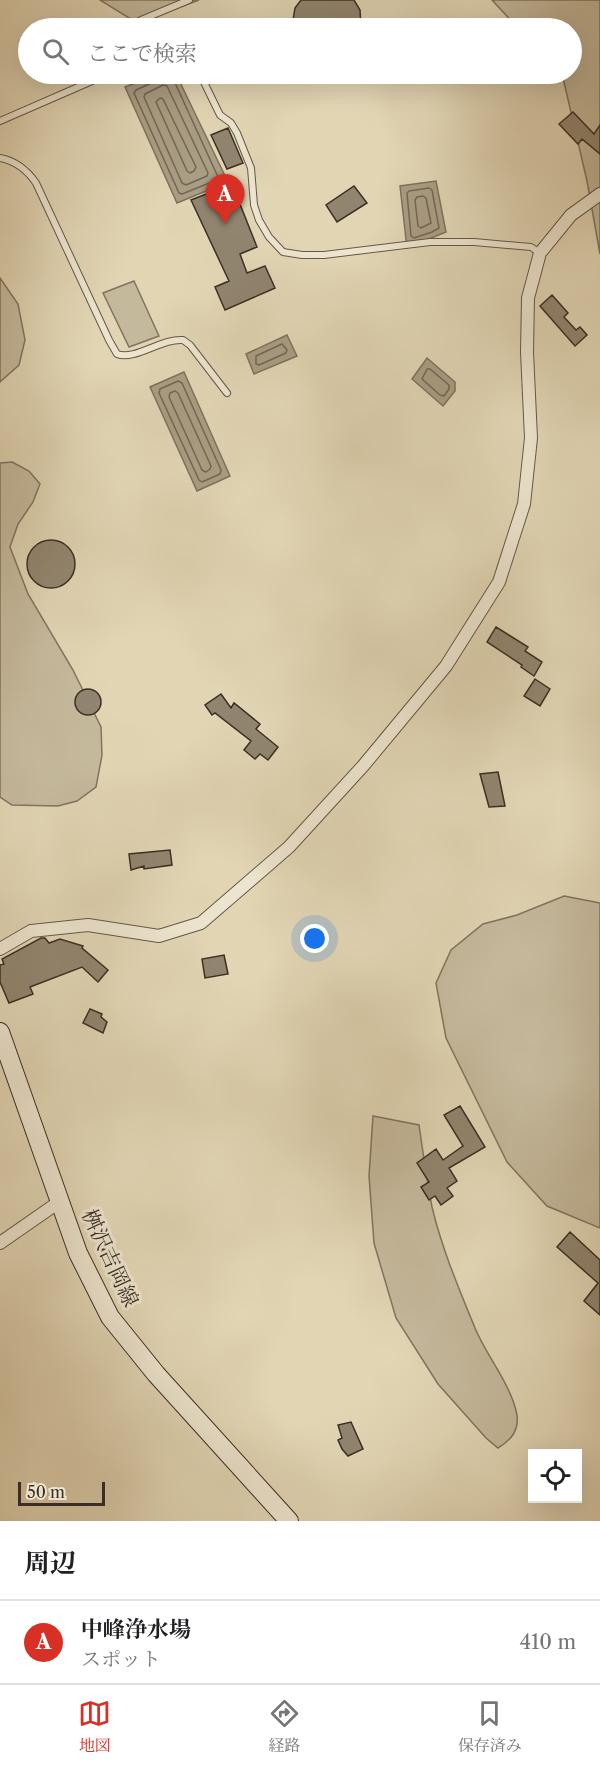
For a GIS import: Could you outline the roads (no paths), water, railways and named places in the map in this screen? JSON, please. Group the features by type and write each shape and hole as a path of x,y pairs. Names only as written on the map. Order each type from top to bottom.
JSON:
{"main road":[{"name":"桝沢吉岡線","path":"0,1032 78,1253 110,1317 156,1374 289,1521"}],"street":[{"path":"0,949 31,931 88,925 159,936 201,923 289,847 363,766 446,666 499,582 524,504 531,438 527,352 528,298 540,253 571,214 600,195"},
{"path":"0,1243 59,1202"}],"lane":[{"path":"146,18 189,0"},
{"path":"0,121 83,84"},
{"path":"205,84 220,115 231,123 237,133 251,168 254,205 264,231 283,252 294,255 324,255 430,242 474,242 531,246 540,253"},
{"path":"0,158 22,167 36,183 117,354 128,356 166,341 183,340 190,345 226,393"}],"water":[{"path":"133,84 181,84 228,182 177,203 125,87"},
{"path":"436,181 446,232 407,248 400,186"},
{"path":"287,335 297,356 254,374 246,354"},
{"path":"427,358 455,382 455,391 443,406 412,379"},
{"path":"184,372 230,476 197,491 150,387"}],"place":[{"name":"中峰浄水場","path":"225,224"}]}
